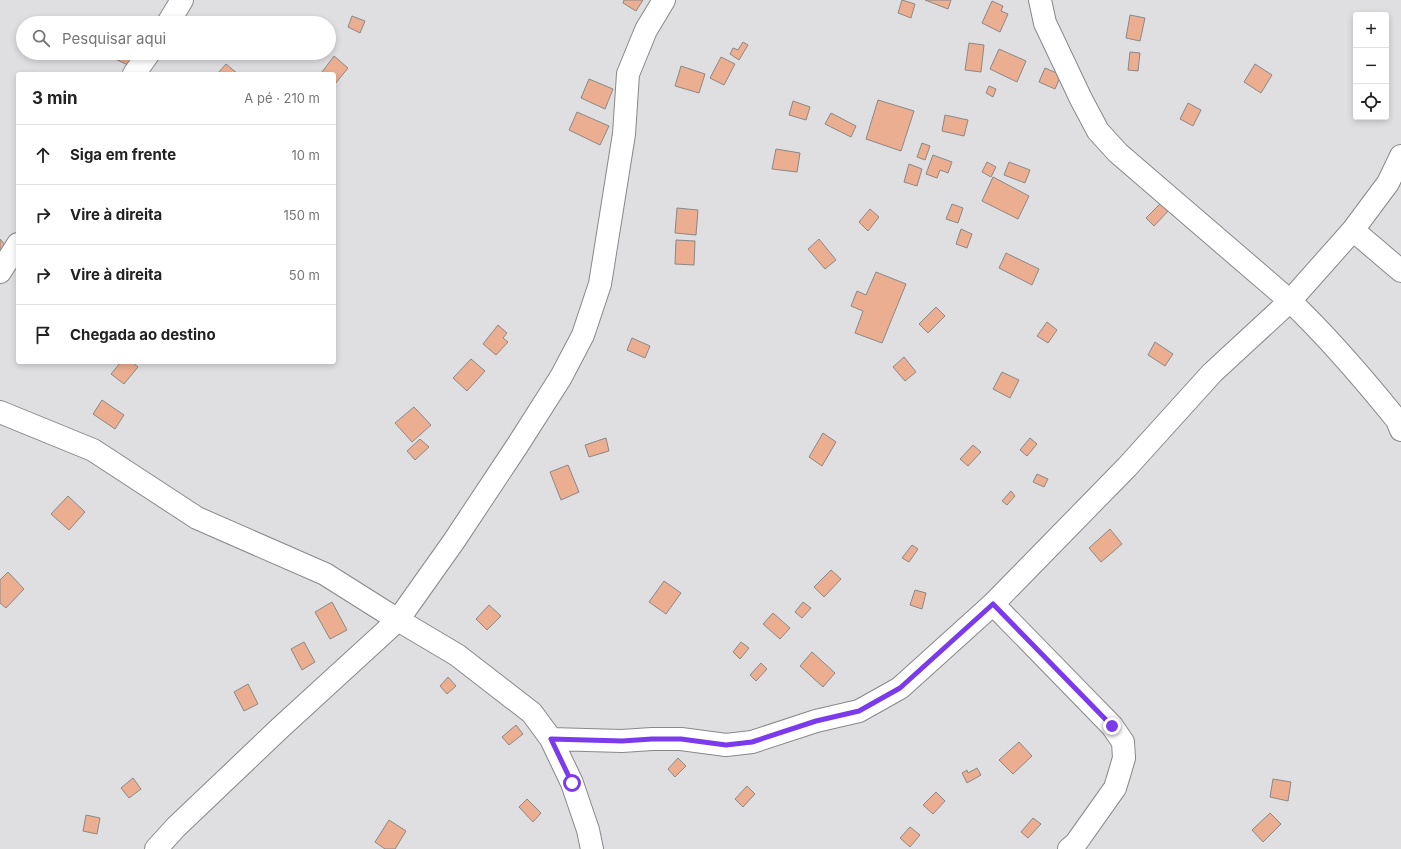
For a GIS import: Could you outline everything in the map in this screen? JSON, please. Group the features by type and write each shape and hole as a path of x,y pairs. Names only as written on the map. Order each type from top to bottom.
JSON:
{"street":[{"path":"172,16 182,0"},
{"path":"156,849 176,827 280,728 398,620 454,541 562,377 583,335 600,284 624,134 628,74 646,30 664,0"},
{"path":"1040,0 1045,23 1098,131 1118,153 1313,322 1350,362 1397,420 1401,430"},
{"path":"135,72 144,60"},
{"path":"551,739 622,741 681,739 726,745 752,742 816,721 859,711 900,688 993,604 1127,467 1212,373 1290,301 1353,230 1388,183 1401,156"},
{"path":"1353,230 1401,271"},
{"path":"0,272 16,247"},
{"path":"0,412 93,450 198,518 325,574 398,620 457,654 532,713 551,739 572,783 588,830 592,849"},
{"path":"993,604 1112,726 1123,742 1124,758 1115,788 1076,843 1069,849"}],"building":[{"path":"624,0 643,0 636,11 623,3"},
{"path":"902,0 915,4 911,18 898,13"},
{"path":"925,0 951,0 948,9"},
{"path":"992,1 1003,6 1001,11 1008,14 1000,32 982,23"},
{"path":"1130,15 1145,18 1140,41 1126,38"},
{"path":"352,16 365,21 360,33 348,27"},
{"path":"743,42 748,45 739,60 730,54 733,48 738,50"},
{"path":"969,43 984,45 981,72 965,70"},
{"path":"999,49 1026,61 1017,82 990,69"},
{"path":"1130,52 1140,53 1138,71 1128,70"},
{"path":"721,57 735,64 724,85 710,78"},
{"path":"336,58 348,68 336,83 336,72 322,72 331,60 336,60"},
{"path":"117,60 133,60 130,66"},
{"path":"226,64 236,72 219,72"},
{"path":"1255,64 1272,75 1261,93 1244,82"},
{"path":"681,66 705,74 699,93 675,86"},
{"path":"1045,68 1061,75 1055,89 1039,82"},
{"path":"589,79 613,89 605,109 581,98"},
{"path":"989,86 996,89 993,97 986,93"},
{"path":"878,100 914,111 901,151 866,139"},
{"path":"793,101 810,107 806,120 789,115"},
{"path":"1188,103 1201,110 1193,126 1180,119"},
{"path":"577,112 609,126 600,145 569,130"},
{"path":"831,113 856,126 851,137 825,124"},
{"path":"945,115 968,120 964,136 942,131"},
{"path":"922,143 930,146 925,160 917,157"},
{"path":"776,149 800,153 797,172 772,169"},
{"path":"933,155 952,162 948,173 940,170 937,178 926,174"},
{"path":"987,162 996,167 991,177 982,172"},
{"path":"1009,162 1030,170 1025,183 1004,175"},
{"path":"909,164 922,169 917,186 904,182"},
{"path":"993,177 1029,196 1018,219 982,201"},
{"path":"1163,201 1170,209 1154,226 1146,218"},
{"path":"952,204 963,208 958,223 946,219"},
{"path":"677,208 698,210 696,235 675,233"},
{"path":"870,209 879,217 868,231 859,222"},
{"path":"961,229 972,234 967,248 956,244"},
{"path":"0,239 8,248 0,256"},
{"path":"819,239 836,260 825,269 808,249"},
{"path":"676,240 695,241 694,265 675,264"},
{"path":"1006,253 1039,269 1032,285 999,268"},
{"path":"876,272 906,284 882,343 855,333 863,311 851,306 857,291 866,295"},
{"path":"936,307 945,316 928,333 919,324"},
{"path":"1047,322 1057,330 1048,343 1037,336"},
{"path":"498,325 507,333 503,338 508,342 496,355 483,344"},
{"path":"632,338 650,346 645,358 627,350"},
{"path":"1155,342 1173,354 1165,366 1148,355"},
{"path":"904,357 916,372 905,381 893,367"},
{"path":"471,359 485,371 467,391 453,378"},
{"path":"119,364 134,364 138,367 124,384 111,374"},
{"path":"1002,372 1019,380 1010,398 993,389"},
{"path":"102,400 124,415 115,429 93,414"},
{"path":"414,407 431,425 412,442 395,423"},
{"path":"823,433 836,442 822,466 809,457"},
{"path":"606,438 609,451 589,457 585,445"},
{"path":"1030,438 1037,444 1027,456 1020,450"},
{"path":"420,439 429,447 415,460 407,451"},
{"path":"973,445 981,452 968,466 960,459"},
{"path":"568,465 579,492 561,500 550,472"},
{"path":"1037,474 1048,479 1044,487 1033,482"},
{"path":"1011,491 1015,496 1007,505 1002,501"},
{"path":"68,496 85,512 69,530 51,514"},
{"path":"1110,529 1122,544 1101,562 1089,548"},
{"path":"912,545 918,549 909,562 902,558"},
{"path":"831,570 841,579 824,597 814,587"},
{"path":"8,572 24,589 6,608 0,603 0,580"},
{"path":"664,581 681,593 666,614 649,602"},
{"path":"915,590 926,593 922,609 910,605"},
{"path":"332,602 347,630 330,639 315,612"},
{"path":"803,602 811,608 802,618 795,612"},
{"path":"489,605 501,616 487,630 476,619"},
{"path":"773,613 790,628 780,639 763,624"},
{"path":"304,642 315,662 302,670 291,649"},
{"path":"741,642 749,648 740,659 733,652"},
{"path":"812,652 835,673 823,687 800,666"},
{"path":"761,663 767,669 756,681 750,675"},
{"path":"448,677 456,686 447,694 440,686"},
{"path":"248,684 258,704 244,711 234,692"},
{"path":"516,725 523,734 509,745 502,737"},
{"path":"1019,742 1032,756 1013,774 999,760"},
{"path":"678,758 686,766 675,777 668,769"},
{"path":"977,768 981,775 967,783 962,773 967,770 968,773"},
{"path":"133,778 141,789 129,798 121,788"},
{"path":"1273,779 1291,782 1288,801 1270,797"},
{"path":"747,786 755,794 743,807 735,799"},
{"path":"936,792 945,801 933,814 923,805"},
{"path":"527,799 541,813 533,822 519,807"},
{"path":"1270,813 1281,824 1263,842 1252,830"},
{"path":"86,815 100,818 97,834 83,831"},
{"path":"1033,818 1041,824 1028,838 1021,832"},
{"path":"389,820 406,831 395,849 385,849 375,842"},
{"path":"910,827 920,835 910,847 900,838"}],"route":[{"path":"572,783 551,739 622,741 681,739 726,745 752,742 816,721 859,711 900,688 993,604 1112,726"}]}
